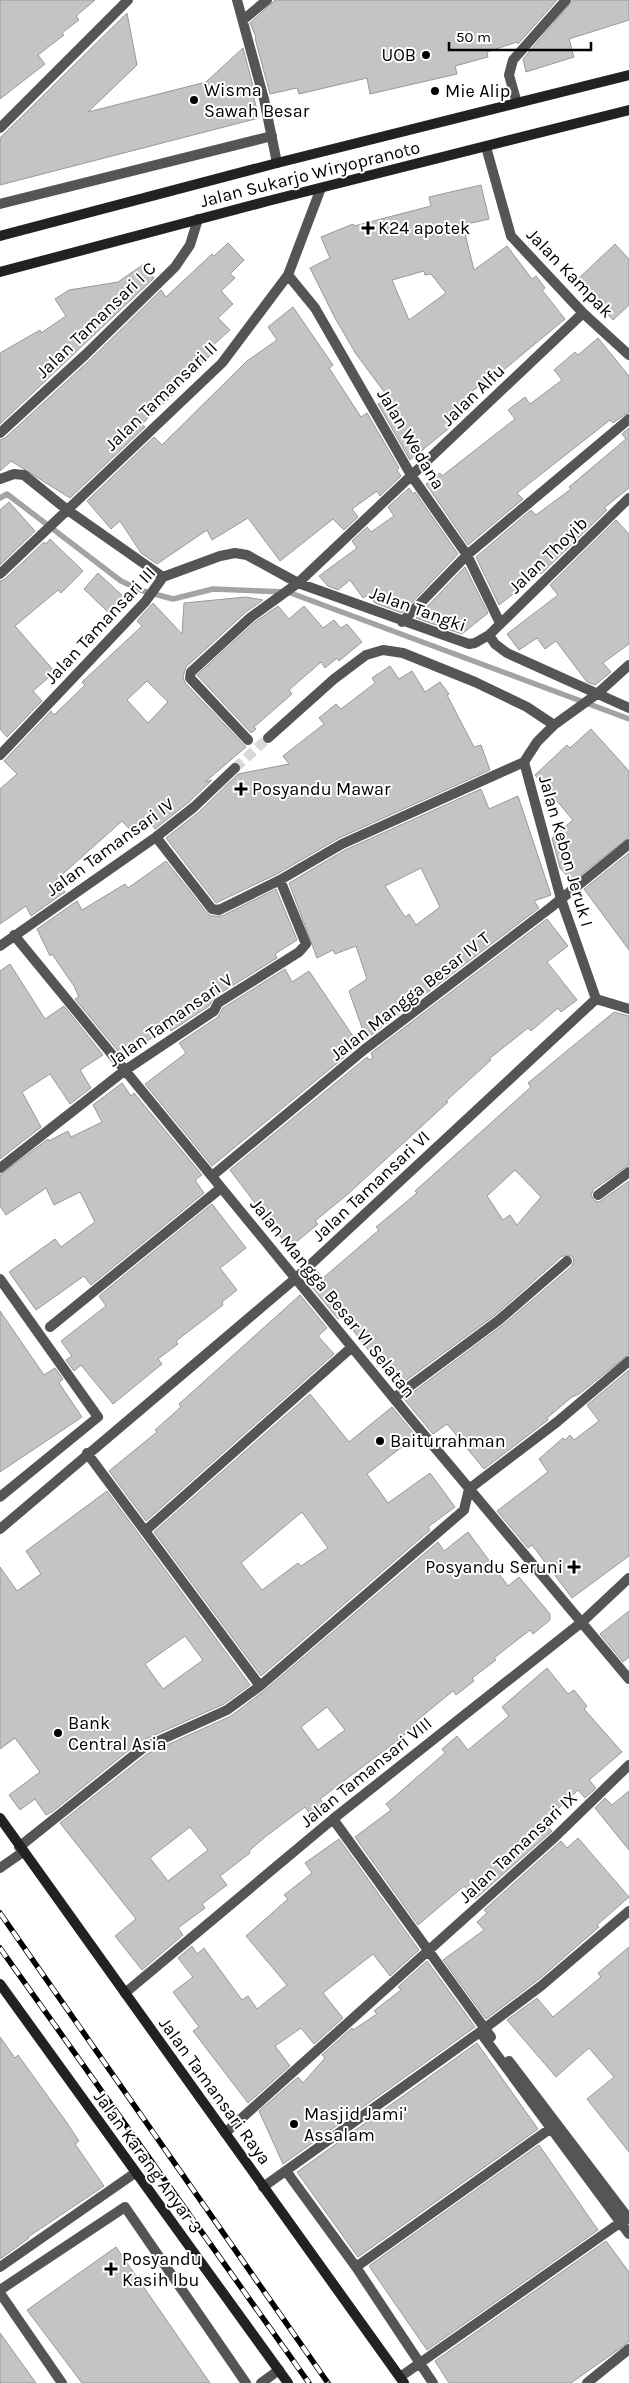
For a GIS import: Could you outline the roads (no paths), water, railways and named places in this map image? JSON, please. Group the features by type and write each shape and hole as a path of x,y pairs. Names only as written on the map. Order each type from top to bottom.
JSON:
{"main road":[{"name":"Jalan Sukarjo Wiryopranoto","path":"0,236 278,162 629,75"},
{"name":"Jalan Sukarjo Wiryopranoto","path":"0,272 198,219 629,110"},
{"name":"Jalan Tamansari Raya","path":"0,1818 402,2380"},
{"name":"Jalan Karang Anyar 3","path":"0,1984 288,2383"}],"street":[{"path":"0,128 128,0"},
{"path":"237,0 278,162"},
{"path":"243,20 266,0"},
{"path":"517,103 509,76 513,60 566,0"},
{"path":"0,204 272,136"},
{"name":"Jalan Kampak","path":"486,147 511,236 583,313 629,355"},
{"name":"Jalan Tamansari II","path":"0,574 66,509 222,363 288,275 321,188"},
{"name":"Jalan Tamansari I C","path":"0,433 85,355 175,267 190,245 198,219"},
{"name":"Jalan Wedana","path":"288,275 315,308 411,474 467,555 500,623"},
{"name":"Jalan Alfu","path":"248,740 190,675 218,646 296,584 583,313"},
{"path":"402,622 467,555 629,420"},
{"path":"0,479 14,474 24,475 66,509 163,577"},
{"name":"Jalan Thoyib","path":"489,635 629,498"},
{"name":"Jalan Tamansari III","path":"0,755 144,602 163,577 220,556 235,553 247,555 296,584"},
{"name":"Jalan Tangki","path":"296,584 468,644 475,643 489,635 495,644 507,653 594,696 629,708"},
{"path":"268,738 334,679 366,654 383,650 402,653 475,682 527,707 554,725"},
{"name":"Jalan Kebon Jeruk I","path":"596,999 561,899 524,762 537,742 554,725 594,696 629,665"},
{"path":"156,837 212,910 226,908 280,880 342,844 524,762"},
{"name":"Jalan Tamansari IV","path":"0,946 156,837 194,806 235,768"},
{"name":"Jalan Mangga Besar IV T","path":"212,1176 365,1049 561,899 629,844"},
{"name":"Jalan Tamansari V","path":"0,1168 124,1071 214,1011 218,1003 299,952 306,944 280,880"},
{"name":"Jalan Mangga Besar VI Selatan","path":"14,935 469,1489 629,1679"},
{"path":"596,999 629,1009"},
{"name":"Jalan Tamansari VI","path":"0,1529 87,1453 296,1278 596,999"},
{"path":"598,1195 629,1172"},
{"path":"50,1327 221,1188"},
{"path":"394,1398 499,1320 567,1261"},
{"path":"0,1279 98,1417 0,1497"},
{"path":"145,1531 352,1347"},
{"path":"0,1868 143,1748 227,1710 260,1686 464,1510 469,1489 557,1422 629,1361"},
{"path":"87,1453 260,1686"},
{"name":"Jalan Tamansari VIII","path":"125,1993 333,1819 582,1622 629,1578"},
{"name":"Jalan Tamansari IX","path":"225,2133 555,1837 629,1765"},
{"path":"333,1819 482,2030 553,2127 625,2220 629,2234"},
{"path":"263,2187 541,1986 629,1911"},
{"path":"356,2268 553,2127"},
{"path":"286,2171 356,2268 433,2383"},
{"path":"0,2267 135,2173"},
{"path":"62,2383 0,2292 125,2207 246,2383"},
{"path":"402,2380 420,2364 625,2220"},
{"path":"587,2383 629,2349"},
{"path":"261,2383 279,2370"}],"waterway":[{"path":"0,498 7,494 121,581 143,591 173,599 213,589 288,592 629,719"}],"tunnel":[{"path":"235,768 268,738"}],"railway":[{"path":"0,1913 328,2383"},
{"path":"0,1948 309,2383"}],"place":[{"name":"UOB","path":"426,55"},
{"name":"Mie Alip","path":"435,91"},
{"name":"Wisma Sawah Besar","path":"194,100"},
{"name":"K24 apotek","path":"368,228"},
{"name":"Posyandu Mawar","path":"241,789"},
{"name":"Baiturrahman","path":"380,1441"},
{"name":"Posyandu Seruni","path":"574,1567"},
{"name":"Bank Central Asia","path":"58,1733"},
{"name":"Masjid Jami' Assalam","path":"294,2124"},
{"name":"Posyandu Kasih Ibu","path":"111,2269"}]}
